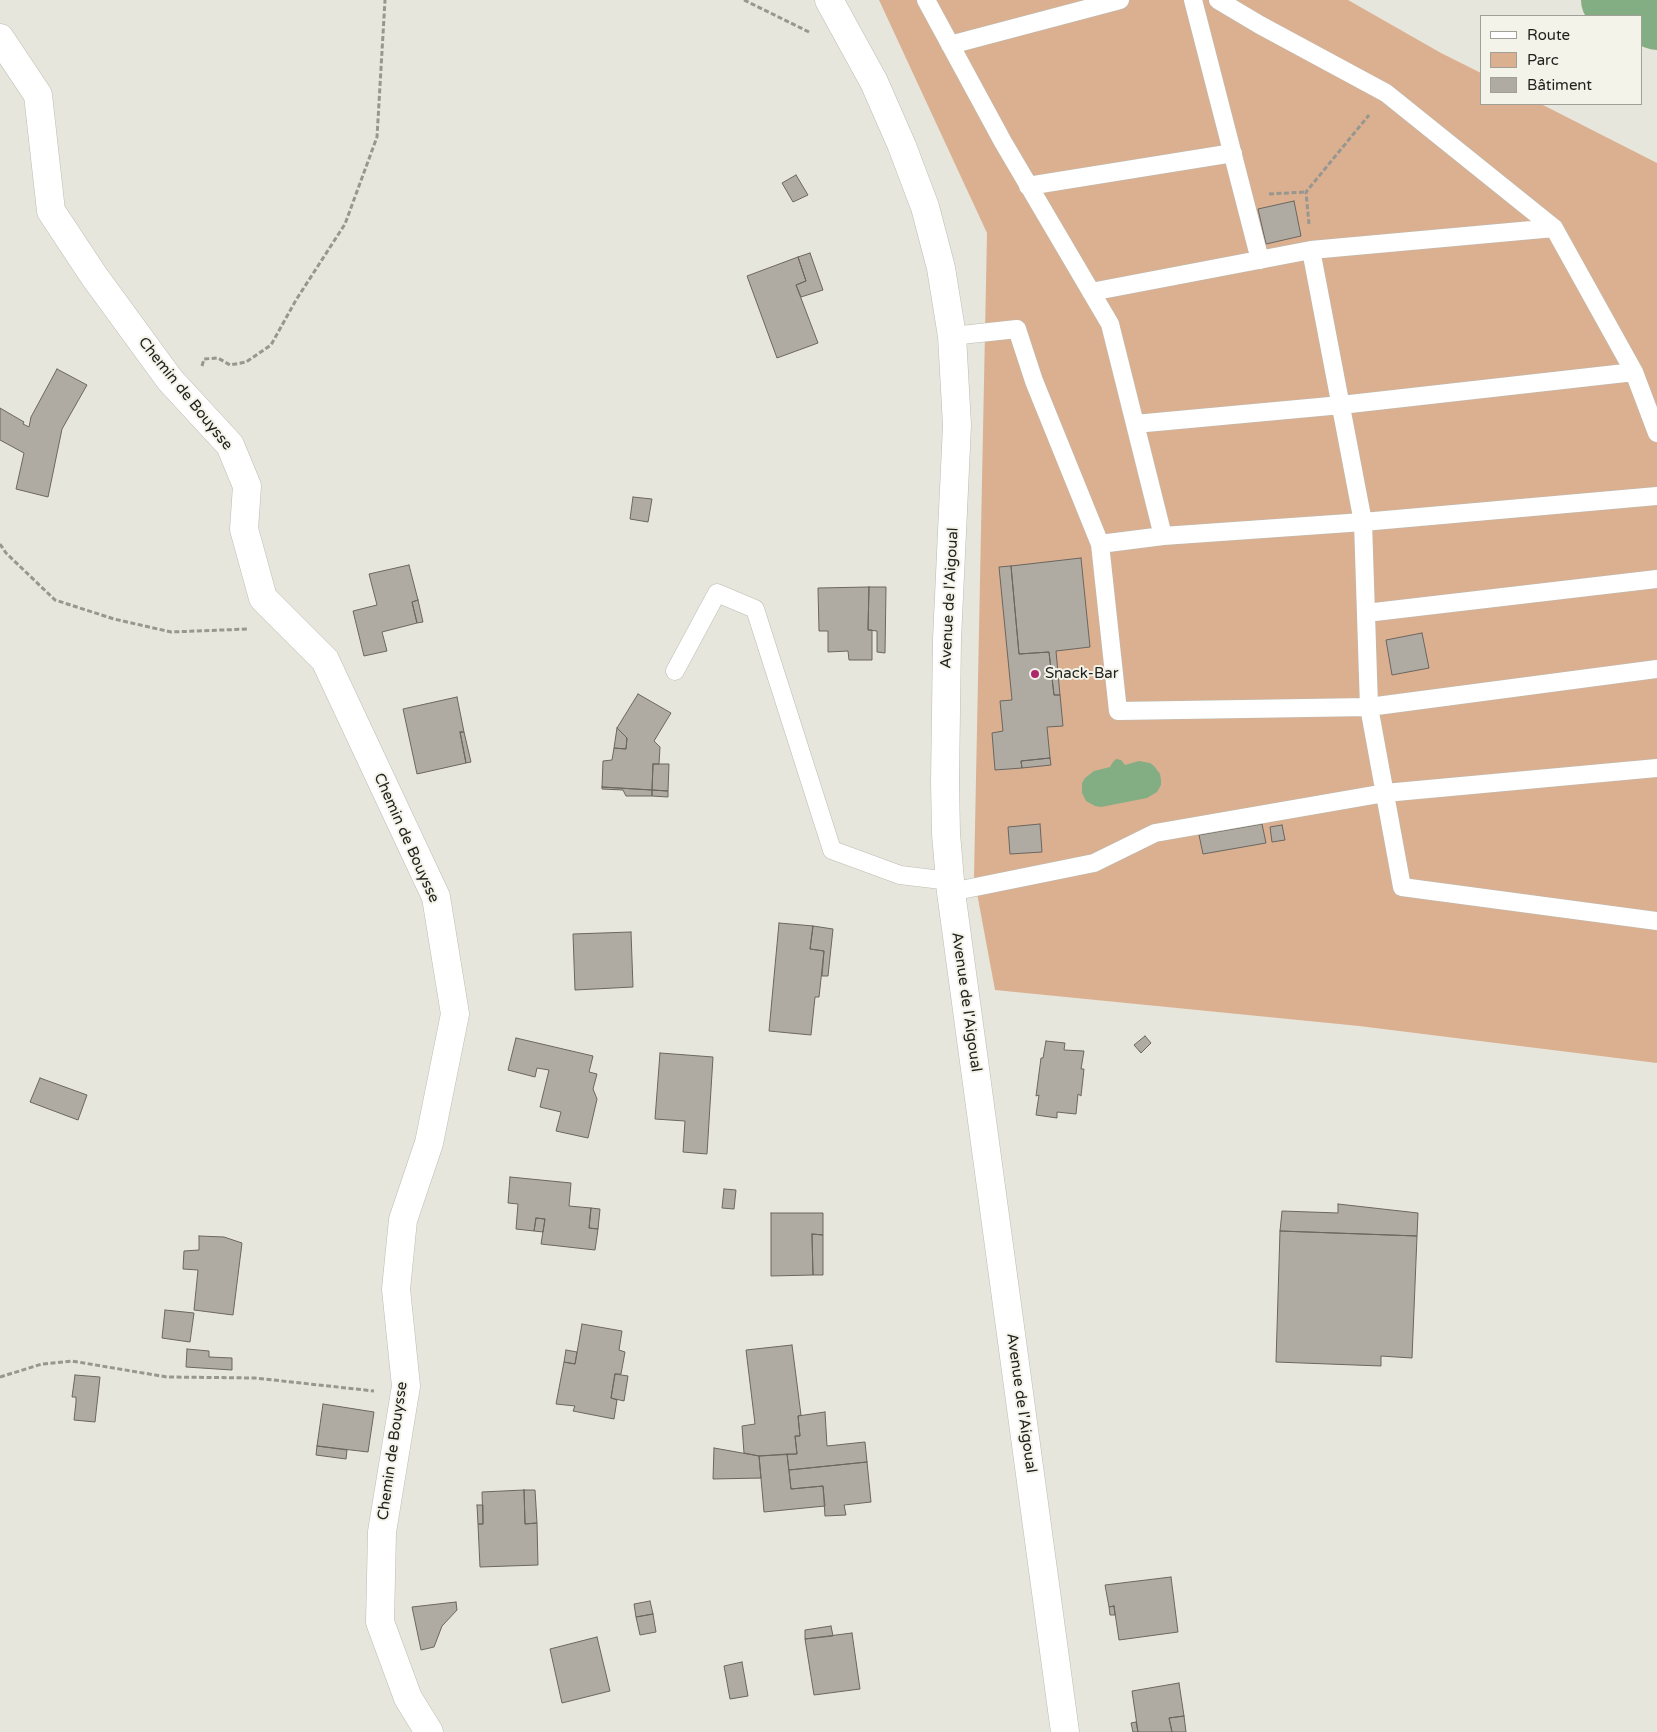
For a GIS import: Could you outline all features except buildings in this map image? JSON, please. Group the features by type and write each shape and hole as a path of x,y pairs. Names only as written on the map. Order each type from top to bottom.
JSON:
{"street":[{"name":"Avenue de l'Aigoual","path":"829,0 874,82 902,146 925,207 941,268 952,336 958,425 947,639 946,834 951,886 1065,1732"},
{"name":"Chemin de Bouysse","path":"0,38 38,94 51,211 94,276 170,380 230,445 247,486 244,529 263,598 326,660 436,897 455,1014 429,1142 403,1220 396,1289 406,1386 382,1532 380,1622 408,1698 429,1732"}],"lane":[{"path":"926,0 1028,186 1110,324 1163,536"},
{"path":"950,45 1120,0"},
{"path":"1193,0 1260,260"},
{"path":"1218,0 1260,25 1386,93 1554,228 1634,372 1657,433"},
{"path":"1028,186 1233,153"},
{"path":"1091,292 1312,250 1554,228"},
{"path":"1312,250 1362,522 1369,707 1402,887 1657,921"},
{"path":"952,336 1017,329 1034,381 1100,544 1118,711 1369,707 1657,669"},
{"path":"1135,424 1341,405 1634,372"},
{"path":"1100,544 1163,536 1362,522 1657,496"},
{"path":"1366,613 1657,578"},
{"path":"674,671 717,593 755,609 832,850 900,876 951,886 1094,862 1155,833 1385,793 1657,768"}],"path":[{"path":"190,402 204,359 218,358 230,365 246,362 271,346 296,300 345,224 377,137 385,0"},
{"path":"744,0 809,32"},
{"path":"1312,250 1306,192 1386,93"},
{"path":"1244,194 1306,192"},
{"path":"0,544 6,553 55,600 114,619 171,632 291,626"},
{"path":"0,1377 42,1364 72,1360 167,1377 255,1378 404,1395"}],"green space":[{"path":"879,0 1348,0 1441,53 1480,72 1480,105 1543,105 1657,163 1657,1063 1359,1026 995,990 974,877 987,233"}],"shaded area":[{"path":"1116,759 1121,760 1125,765 1139,761 1150,763 1154,766 1160,774 1161,780 1161,785 1157,792 1147,798 1101,807 1086,801 1082,793 1082,783 1085,778 1094,771 1110,767"}],"waterway":[{"path":"1612,0 1657,19"}],"place":[{"name":"Snack-Bar","path":"1035,674"}]}
